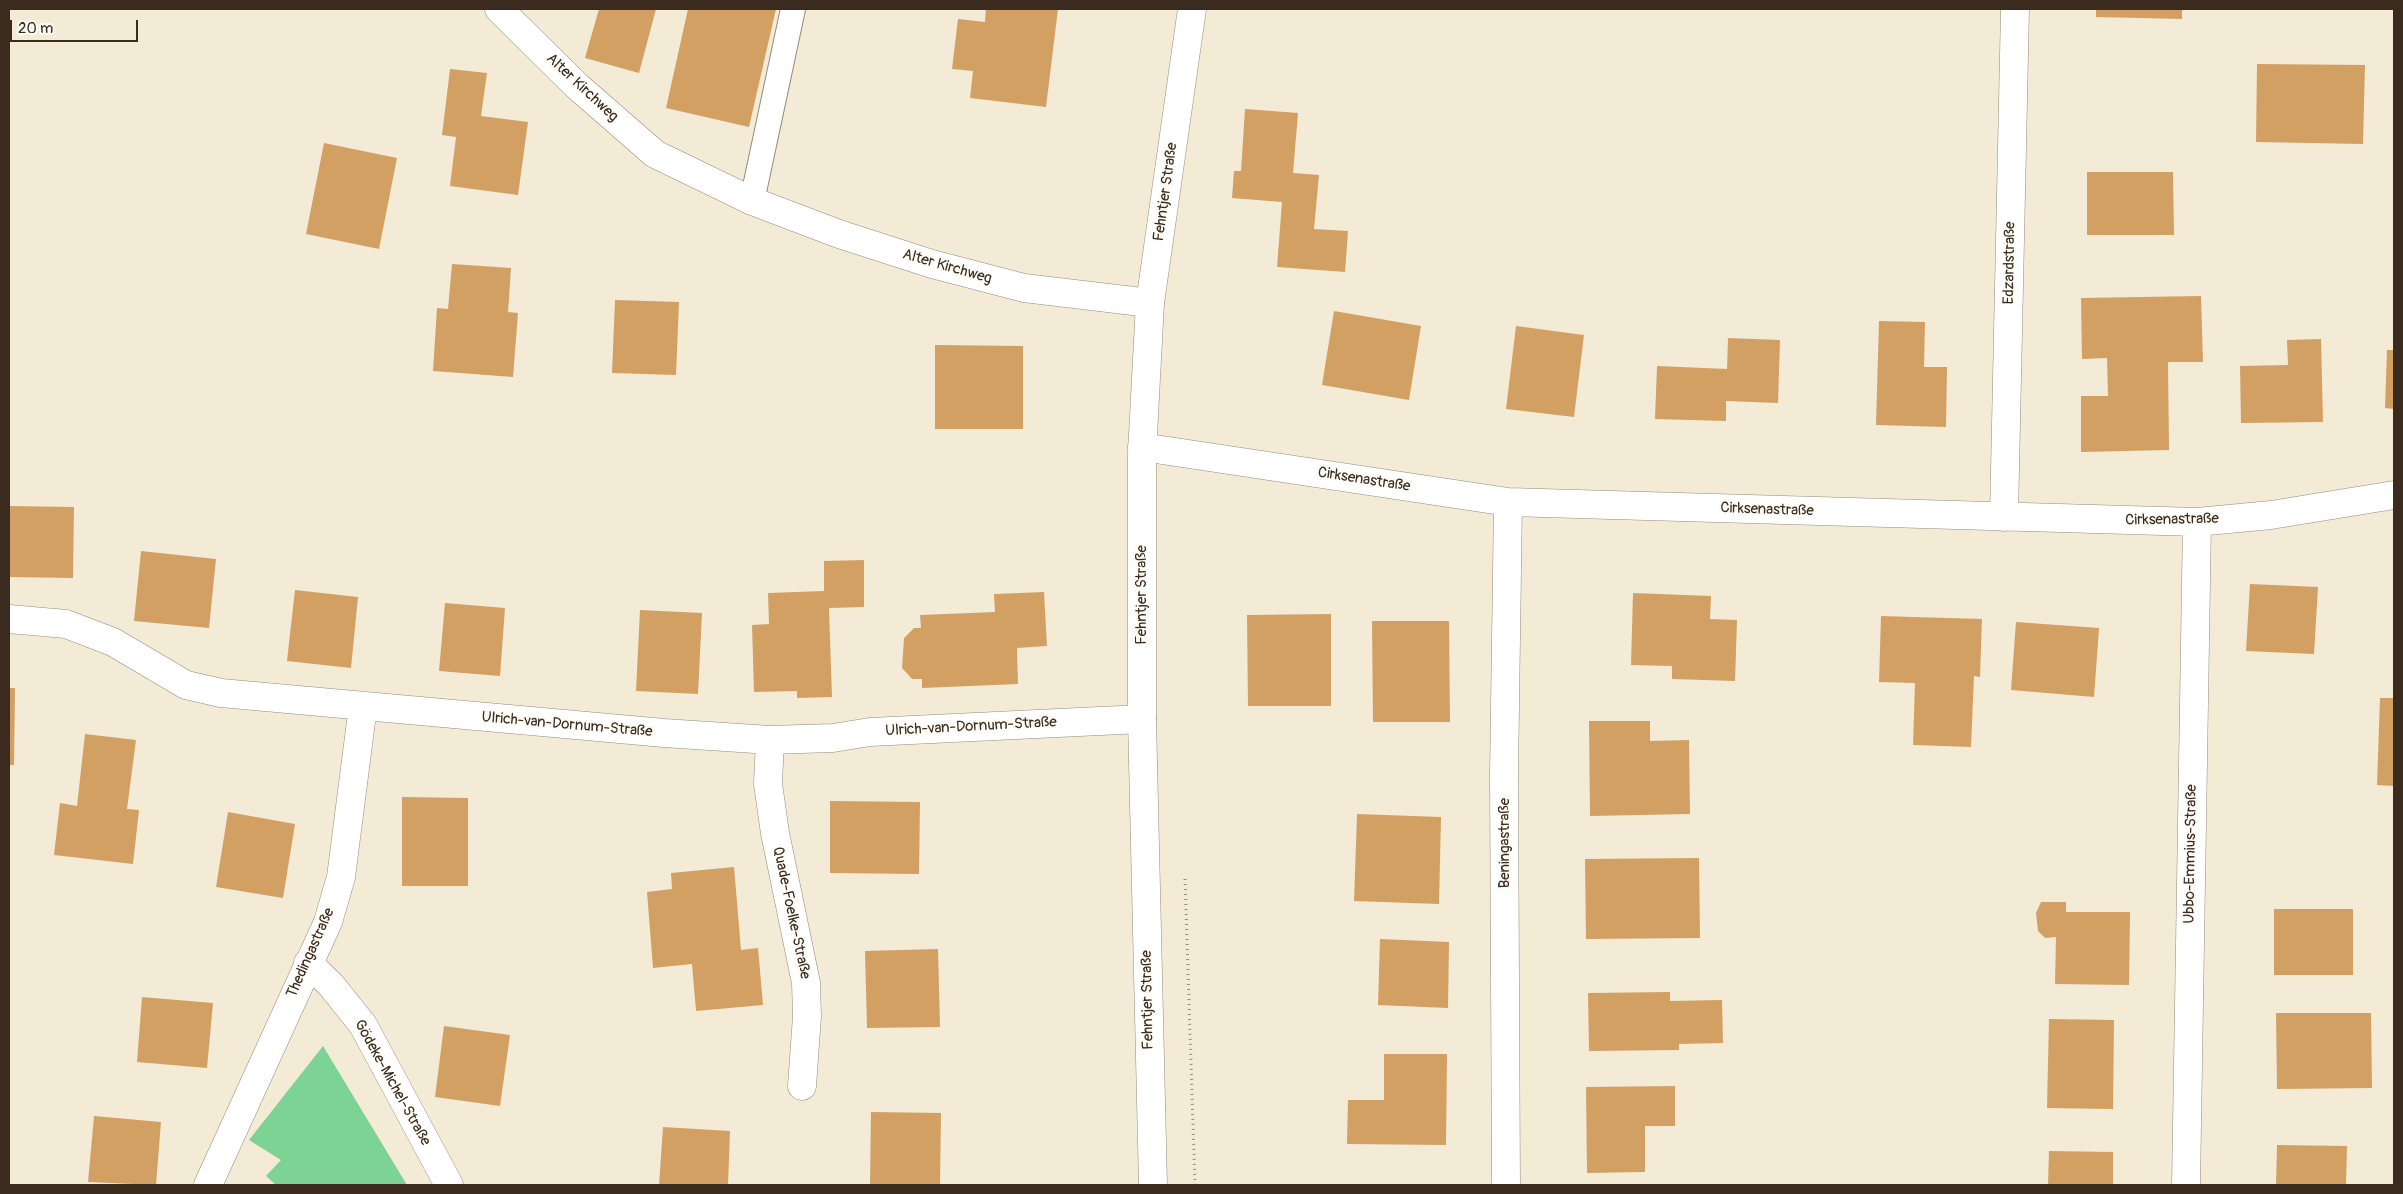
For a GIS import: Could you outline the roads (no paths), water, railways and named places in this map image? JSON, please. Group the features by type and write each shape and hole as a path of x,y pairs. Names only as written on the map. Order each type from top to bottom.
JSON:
{"street":[{"name":"Alter Kirchweg","path":"499,9 577,86 655,154 752,200 839,234 942,267 1024,288 1150,303"},
{"name":"Fehntjer Straße","path":"1152,1185 1142,720 1142,447 1150,303 1192,9"},
{"name":"Edzardstraße","path":"2004,517 2015,9"},
{"name":"Cirksenastraße","path":"1142,447 1508,502 2197,522 2272,515 2394,494"},
{"name":"Beningastraße","path":"1506,1185 1504,756 1508,502"},
{"name":"Ubbo-Emmius-Straße","path":"2186,1185 2197,522"},
{"name":"Ulrich-van-Dornum-Straße","path":"9,619 66,624 113,642 186,685 221,693 664,734 770,740 833,738 870,732 1142,720"},
{"name":"Thedingastraße","path":"208,1185 308,962 328,922 341,877 363,706"},
{"name":"Quade-Foelke-Straße","path":"770,740 768,784 774,833 806,983 807,1016 802,1086"},
{"name":"Gödeke-Michel-Straße","path":"308,962 331,985 363,1025 449,1185"}],"lane":[{"path":"752,200 794,9"}]}
